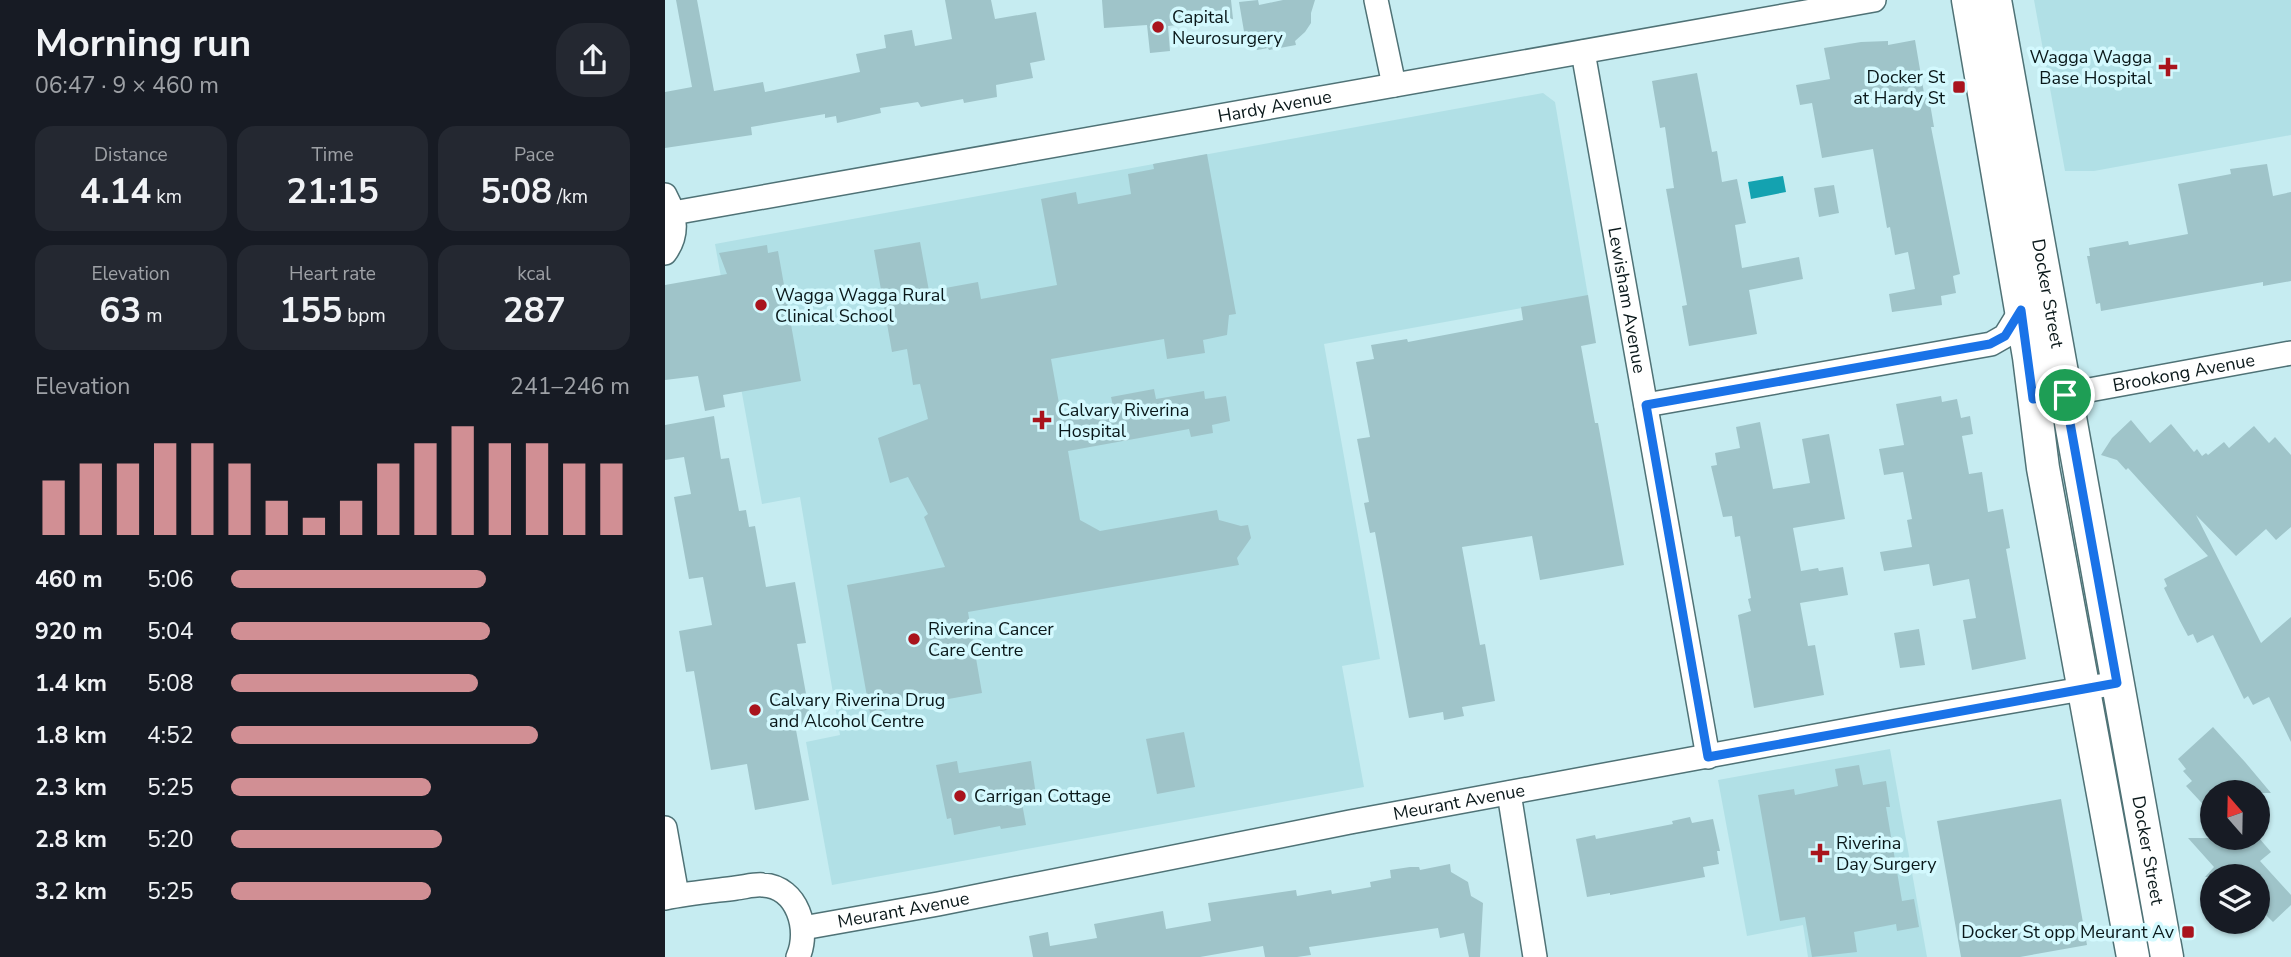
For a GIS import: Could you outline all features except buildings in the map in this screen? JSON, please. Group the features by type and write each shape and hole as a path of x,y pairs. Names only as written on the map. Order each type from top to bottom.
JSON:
{"main road":[{"name":"Docker Street","path":"1968,0 2021,310 2043,468 2133,957"},
{"name":"Docker Street","path":"1995,0 2167,957"}],"street":[{"path":"1376,0 1394,85"},
{"name":"Hardy Avenue","path":"665,253 675,229 669,204 1394,85 1874,0"},
{"name":"Lewisham Avenue","path":"1583,52 1708,757"},
{"path":"1646,405 1990,344 2005,336 2021,310"},
{"name":"Brookong Avenue","path":"2033,399 2290,361"},
{"name":"Meurant Avenue","path":"803,928 1509,793 2117,683"},
{"path":"1509,793 1535,957"},
{"path":"665,828 671,896 765,884 781,891 794,903 802,918 804,938 798,957"}],"shaded area":[{"name":"Wagga Wagga Base Hospital","path":"2034,0 2291,0 2291,135 2094,171 2065,171"},
{"name":"Calvary Riverina Hospital","path":"1543,93 1555,102 1588,296 1324,344 1380,659 1342,666 1364,787 832,885 806,742 840,735 800,497 762,504 715,244"},
{"name":"Riverina Day Surgery","path":"1890,749 1927,957 1808,957 1803,925 1747,936 1718,780"}],"water":[{"path":"1783,176 1786,192 1751,199 1748,182"}],"place":[{"name":"Capital Neurosurgery","path":"1158,27"},
{"name":"Wagga Wagga Base Hospital","path":"2168,67"},
{"name":"Docker St at Hardy St","path":"1959,87"},
{"name":"Wagga Wagga Rural Clinical School","path":"761,305"},
{"name":"Calvary Riverina Hospital","path":"1042,420"},
{"name":"Riverina Cancer Care Centre","path":"914,639"},
{"name":"Calvary Riverina Drug and Alcohol Centre","path":"755,710"},
{"name":"Carrigan Cottage","path":"960,796"},
{"name":"Riverina Day Surgery","path":"1820,853"},
{"name":"Docker St opp Meurant Av","path":"2188,932"}],"route":[{"path":"2021,310 2033,399 2065,395 2117,683 1708,757 1646,405 1990,344 2005,336 2021,310"}]}
